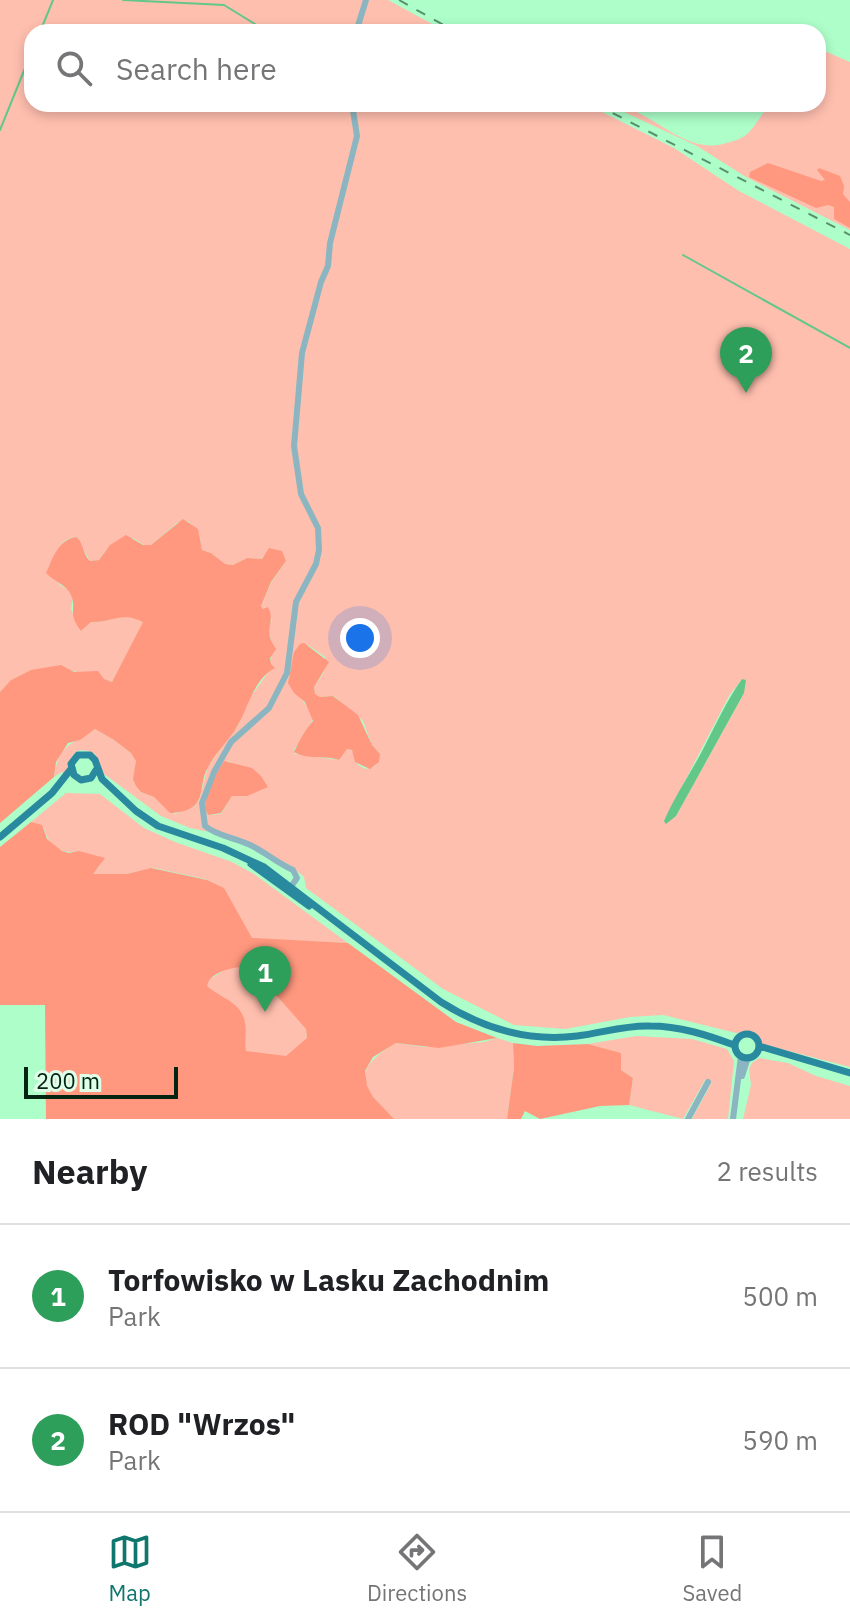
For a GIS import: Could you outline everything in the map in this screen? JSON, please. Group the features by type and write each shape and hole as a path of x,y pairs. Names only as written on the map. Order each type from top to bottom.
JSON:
{"main road":[{"path":"52,793 71,769 75,757 86,754 95,760 96,770 115,793"},
{"path":"71,769 76,778"},
{"path":"88,779 96,770"},
{"path":"0,837 52,793 76,778 88,779 115,793 158,826 234,852 264,867 441,1002 485,1026 544,1037 576,1036 648,1025 682,1029 736,1042 744,1057 758,1049 850,1073"},
{"path":"736,1042 742,1034 752,1035 758,1049"}],"street":[{"path":"358,24 366,0"},
{"path":"290,889 297,878 293,870 279,865 251,845 211,831 205,826 202,803 214,772 231,742 269,708 287,673 296,602 316,564 318,528 301,494 295,456 302,353 328,266 330,243 357,136 353,112"},
{"path":"733,1119 744,1057"},
{"path":"688,1119 708,1082"}],"shaded area":[{"path":"0,0 388,0 432,24 24,24 24,112 602,112 674,148 739,191 850,249 850,1067 762,1044 756,1034 749,1031 736,1033 663,1015 630,1017 565,1029 514,1025 443,989 306,888 304,877 291,866 240,838 190,828 161,816 104,774 95,754 81,750 77,752 71,758 65,775 62,772 54,777 63,751 95,729 131,753 136,761 135,773 141,792 154,797 175,814 195,806 208,766 239,724 247,702 270,670 272,643 268,629 272,619 261,606 271,583 286,561 264,555 262,559 247,558 233,565 224,564 202,550 199,534 188,521 177,523 151,545 144,545 133,538 106,550 99,560 90,561 76,537 70,538 62,544 48,568 73,597 71,609 81,631 91,622 122,617 144,621 112,682 74,671 50,669 13,679 0,692","holes":["308,645 325,657 324,672 314,687 315,694 320,697 334,696 363,721 372,745 380,754 375,766 366,769 358,765 352,750 346,749 339,760 295,754 294,749 313,718 290,683 290,669","742,679 744,693 676,816 664,821 729,696","229,761 243,767 255,790 247,796 232,796 221,814 208,815 206,805 209,791"]},
{"path":"826,52 850,62 850,230 746,177 697,146 624,112 637,112 679,136 708,145 738,139 753,127 764,112 826,112"},
{"path":"768,163 821,181 825,180 817,170 819,168 840,176 843,194 850,202 850,228 834,219 834,207 816,208 749,177 750,172"},
{"path":"183,519 198,529 202,550 225,564 233,565 247,558 262,559 269,548 282,551 286,561 271,582 261,606 263,609 268,607 270,613 269,631 276,649 270,658 275,668 257,686 238,725 209,765 197,803 170,813 154,797 141,792 133,779 136,761 131,753 95,729 80,740 68,743 56,762 54,777 0,823 0,692 11,680 31,670 61,665 74,672 98,671 104,679 112,682 143,622 123,617 91,622 81,631 74,620 73,600 69,592 46,573 57,550 76,537 90,561 99,560 110,545 126,535 143,545 151,545"},
{"path":"304,643 329,662 314,687 315,694 320,697 333,696 358,715 372,745 380,754 379,762 370,769 355,762 352,750 347,749 339,760 294,752 313,721 305,702 288,683 294,652"},
{"path":"742,679 746,680 744,693 676,816 666,824 664,821 672,804"},
{"path":"224,761 252,768 268,787 247,796 232,796 221,813 208,815 207,795"},
{"path":"66,793 100,794 144,828 232,862 254,874 348,943 252,939 223,888 205,879 154,868 127,874 91,874 100,866 79,851 67,852 57,848 44,829 31,822"},
{"path":"31,822 42,825 47,839 62,851 79,851 105,858 93,874 127,874 151,868 207,880 224,888 252,938 348,943 456,1022 497,1038 439,1048 396,1043 373,1057 365,1071 367,1086 394,1119 46,1119 45,1005 0,1005 0,847","holes":["239,967 278,997 306,1029 307,1038 286,1056 246,1051 246,1026 240,1010 207,986 215,975"]},
{"path":"229,967 241,967 263,987 279,993 306,1029 307,1038 292,1058 247,1055 204,983"},
{"path":"636,1036 692,1039 727,1049 734,1061 728,1119 692,1119 711,1084 705,1080 683,1119 629,1105 633,1078 621,1070 620,1053 588,1044"},
{"path":"497,1038 513,1043 514,1068 507,1119 394,1119 367,1087 365,1078 372,1061 396,1043 425,1047"},
{"path":"513,1043 537,1046 588,1044 621,1053 621,1070 633,1078 629,1105 600,1106 540,1119 525,1111 521,1119 507,1119 514,1068"},
{"path":"759,1058 788,1063 816,1076 850,1086 850,1119 743,1119 751,1085 749,1069"}],"waterway":[{"path":"43,24 53,0"},
{"path":"123,0 224,5 255,24"},
{"path":"0,130 24,71"},
{"path":"683,255 850,348"}],"railway":[{"path":"399,0 442,24"},
{"path":"611,112 850,235"}],"place":[{"name":"ROD \"Wrzos\"","path":"746,393"},
{"name":"Torfowisko w Lasku Zachodnim","path":"265,1012"}]}
